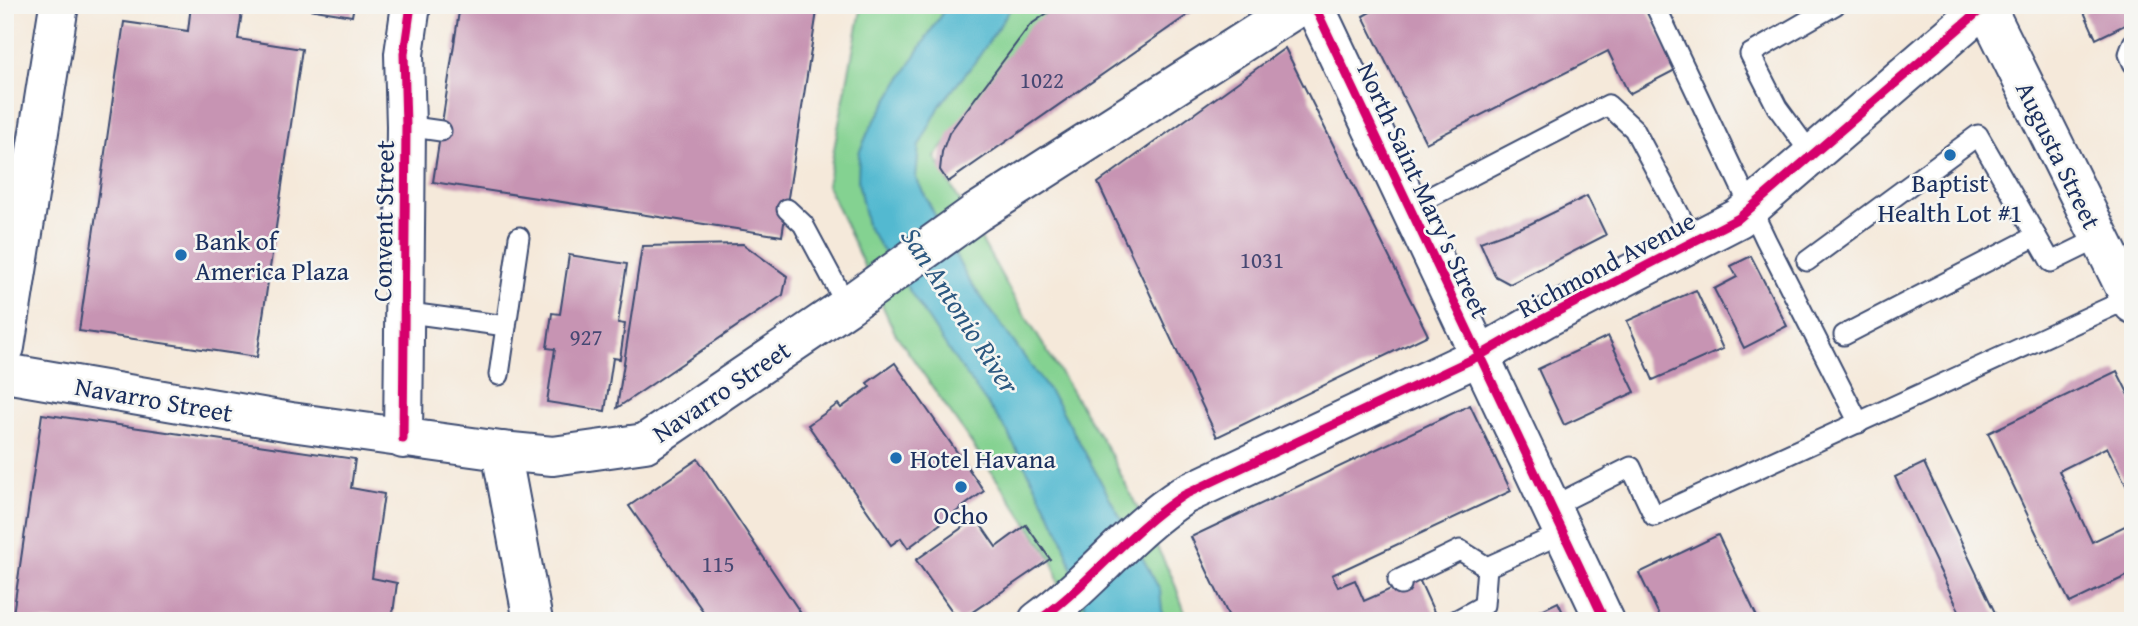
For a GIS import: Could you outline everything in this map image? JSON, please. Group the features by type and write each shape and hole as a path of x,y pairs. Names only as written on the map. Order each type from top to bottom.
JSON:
{"street":[{"path":"5,347 59,5"},
{"name":"Convent Street","path":"403,439 402,312 424,128 404,54 411,5"},
{"name":"Navarro Street","path":"5,373 403,439 501,452 553,456 645,443 858,298 976,213 1301,5"},
{"name":"North Saint Mary's Street","path":"1314,5 1605,621"},
{"name":"Richmond Avenue","path":"1047,614 1153,515 1184,495 1479,356 1545,317 1752,210 1985,5"},
{"name":"Augusta Street","path":"1985,5 2131,301"},
{"path":"501,452 533,621"}],"lane":[{"path":"1656,5 1752,210 1859,423"},
{"path":"1812,155 1777,107 1750,54 1835,5"},
{"path":"2133,43 2129,54 2133,63"},
{"path":"1409,208 1608,105 1634,130 1693,242"},
{"path":"1807,261 1978,135 2051,262 2101,238"},
{"path":"787,209 803,224 858,298"},
{"path":"1844,335 2036,236"},
{"path":"499,375 519,237"},
{"path":"1487,567 1631,467 1654,516 2131,301"},
{"path":"402,312 506,326"},
{"path":"1401,585 1398,580 1460,550 1487,567"},
{"path":"1455,621 1484,605 1487,567"}],"green space":[{"path":"862,5 1052,5 935,157 1013,296 1110,453 1173,579 1188,621 1069,621 1052,559 895,333 827,185"}],"water":[{"name":"San Antonio River","path":"947,5 1013,5 976,61 941,104 919,146 916,178 966,276 1059,405 1160,590 1163,621 1090,621 1060,533 1007,431 951,354 867,226 858,181 859,153 869,130"}],"building":[{"name":"Bank of America Plaza","path":"191,5 243,5 238,39 302,49 257,357 79,331 124,22 188,31"},
{"path":"285,5 354,5 352,16"},
{"path":"460,5 818,5 782,236 433,182"},
{"path":"1059,5 1202,5 948,182 940,170 942,152 949,133 1030,25"},
{"path":"1383,5 1645,5 1677,69 1629,94 1608,51 1426,143 1363,16"},
{"path":"2097,5 2133,5 2133,21 2096,39 2084,12"},
{"path":"1285,48 1428,335 1217,437 1098,183"},
{"path":"1587,196 1606,235 1510,284 1495,276 1480,242 1530,224"},
{"path":"743,244 787,276 783,295 617,408 642,246"},
{"path":"569,255 627,264 618,323 625,324 620,359 613,358 605,411 547,402 555,349 547,348 552,313 560,314"},
{"path":"1751,256 1787,326 1744,348 1714,289 1737,277 1731,266"},
{"path":"1696,290 1723,349 1653,380 1627,321"},
{"path":"1608,336 1635,392 1564,425 1538,369"},
{"name":"Hotel Havana","path":"895,363 984,491 908,548 901,538 891,545 808,425 838,404 841,408 870,387 867,383"},
{"path":"2117,371 2133,403 2133,499 2107,447 2059,471 2092,542 2133,522 2133,573 2070,603 1988,433"},
{"path":"1470,405 1511,491 1332,575 1338,587 1355,580 1364,601 1418,577 1435,614 1420,621 1231,621 1191,537"},
{"path":"42,414 355,459 351,488 384,494 372,578 397,583 392,621 12,621"},
{"path":"698,459 806,621 710,621 629,506"},
{"path":"1924,463 1999,621 1964,621 1895,477"},
{"path":"976,518 996,547 1026,525 1050,559 959,621 916,560"},
{"path":"1718,535 1759,621 1662,621 1639,573"},
{"path":"1558,602 1567,621 1519,621"}],"cycle path":[{"path":"403,439 406,126 404,54 411,5"},
{"path":"1314,5 1605,621"},
{"path":"1038,621 1145,524 1184,495 1479,356 1545,318 1739,218 1986,5"}],"place":[{"name":"Baptist Health Lot #1","path":"1950,155"},
{"name":"Bank of America Plaza","path":"181,255"},
{"name":"Hotel Havana","path":"896,458"},
{"name":"Ocho","path":"961,487"}]}
